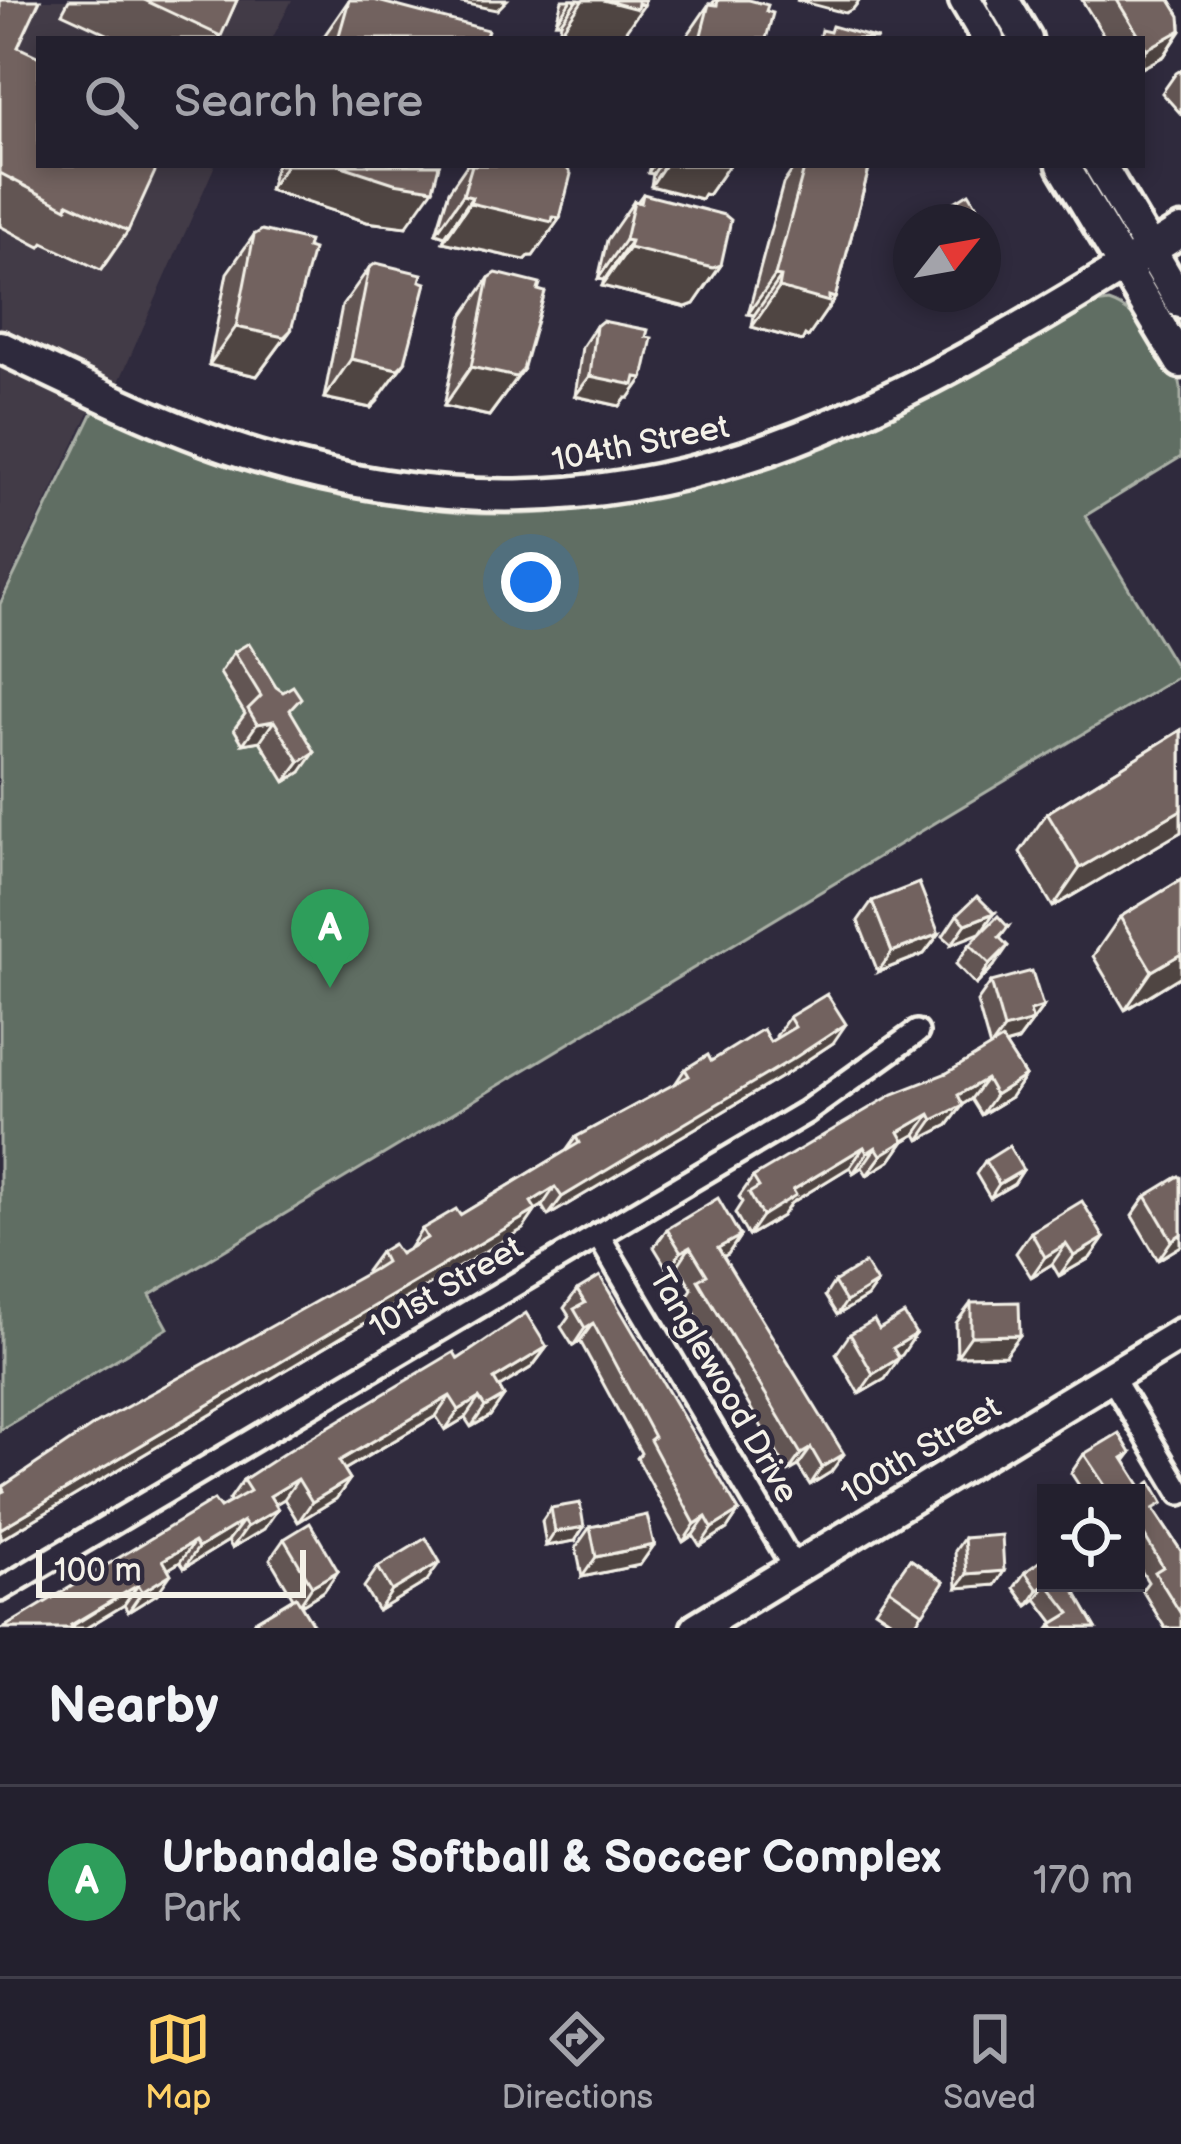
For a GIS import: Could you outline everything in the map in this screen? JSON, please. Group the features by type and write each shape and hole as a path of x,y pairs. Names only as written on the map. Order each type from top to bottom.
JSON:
{"street":[{"path":"965,0 986,36"},
{"path":"1003,0 1024,36"},
{"path":"1065,168 1181,362"},
{"path":"1102,168 1181,302"},
{"name":"104th Street","path":"0,347 198,436 303,470 428,493 549,498 660,482 826,428 935,375 1181,231"},
{"name":"101st Street","path":"0,1590 806,1112 917,1032"},
{"name":"Tanglewood Drive","path":"598,1234 795,1569"},
{"name":"100th Street","path":"697,1628 1181,1334"},
{"path":"1112,1376 1181,1492"}],"shaded area":[{"path":"0,0 292,0 274,36 36,36 36,168 214,168 111,400 93,404 0,599"}],"green space":[{"path":"1109,302 1144,325 1172,362 1181,388 1181,457 1085,516 1181,675 150,1295 168,1328 0,1430 0,604 95,408 252,468 373,501 506,514 595,508 681,490 766,463 929,390 1088,305"}],"building":[{"path":"0,0 40,0 18,47 36,56 36,168 157,168 128,231 68,203 67,208 0,173"},
{"path":"144,0 237,0 221,36"},
{"path":"349,0 374,0 488,30 486,36 339,36"},
{"path":"603,0 645,0 637,9"},
{"path":"718,0 749,0 768,5 766,11 773,13 767,36 701,36 709,4 717,5"},
{"path":"1117,0 1170,0 1180,16 1181,30 1147,49 1145,36 1139,36"},
{"path":"832,26 867,36 820,36 821,30 830,32"},
{"path":"348,168 438,168 433,189"},
{"path":"471,168 567,168 571,174 560,218 553,217 552,222 470,203 472,197 463,195"},
{"path":"804,168 869,168 835,298 829,296 829,302 779,288 781,277 775,276"},
{"path":"969,193 976,204 951,204"},
{"path":"643,194 731,220 721,265 713,268 629,248 631,241 625,240 634,201 641,203"},
{"path":"262,230 309,241 307,248 313,250 291,330 284,337 236,327 254,235"},
{"path":"376,263 422,274 420,281 426,283 405,362 398,369 351,359 369,268"},
{"path":"496,273 540,284 538,290 545,292 523,370 516,377 471,367 489,278"},
{"path":"602,321 648,330 646,337 652,338 643,378 636,377 634,385 590,376 596,326"},
{"path":"249,643 276,687 283,692 293,686 301,698 290,710 315,752 300,762 274,721 257,724 248,709 261,696 234,652"},
{"path":"1181,730 1181,810 1080,868 1047,813"},
{"path":"1181,880 1181,954 1152,971 1120,917"},
{"path":"919,883 939,934 892,952 872,901"},
{"path":"977,896 994,913 966,924 957,915"},
{"path":"998,916 1008,927 999,937 1008,946 990,964 970,944"},
{"path":"1032,971 1043,1007 1030,1011 1033,1021 1004,1029 991,982"},
{"path":"827,994 846,1024 796,1057 562,1197 555,1187 531,1202 536,1210 0,1529 2,1487 94,1425 374,1269 385,1262 380,1252 393,1244 400,1254 427,1238 422,1229 456,1209 460,1215 579,1143 576,1137 689,1076 685,1069 708,1055 711,1061 763,1029 770,1042 795,1027 789,1017"},
{"path":"1002,1040 1025,1076 995,1095 986,1079 958,1095 963,1105 933,1120 930,1114 899,1132 904,1141 881,1155 876,1147 867,1153 864,1147 793,1190 796,1195 762,1216 749,1193 759,1187 753,1177 893,1094 947,1073"},
{"path":"1009,1146 1023,1170 999,1184 985,1161"},
{"path":"1179,1176 1181,1234 1172,1240 1146,1196"},
{"path":"718,1198 740,1236 718,1248 844,1454 822,1467 811,1448 801,1454 698,1280 707,1275 690,1247 681,1252 667,1229"},
{"path":"1082,1201 1104,1238 1074,1256 1066,1244 1045,1257 1031,1232"},
{"path":"865,1263 877,1283 846,1302 834,1282"},
{"path":"600,1276 739,1511 712,1528 706,1517 695,1524 593,1323 585,1328 574,1309 585,1303 577,1290"},
{"path":"1019,1302 1020,1335 971,1336 971,1303"},
{"path":"526,1313 547,1347 494,1379 504,1396 485,1407 479,1398 459,1410 450,1396 339,1461 350,1479 312,1502 298,1479 270,1496 278,1509 247,1527 243,1521 198,1548 194,1542 163,1560 171,1574 142,1592 138,1585 71,1625 73,1628 3,1628 214,1500 220,1508 250,1491 243,1480 283,1454 454,1352 458,1359"},
{"path":"904,1314 916,1334 893,1348 899,1358 873,1374 850,1334 874,1320 879,1329"},
{"path":"1119,1433 1131,1453 1123,1458 1139,1484 1104,1484 1084,1454"},
{"path":"1151,1482 1163,1503 1153,1509 1181,1551 1181,1614 1155,1572 1163,1567 1145,1536 1145,1486"},
{"path":"580,1503 584,1527 555,1532 551,1508"},
{"path":"647,1515 654,1545 596,1557 590,1527"},
{"path":"310,1523 338,1571 312,1586 284,1539"},
{"path":"1002,1535 1004,1571 967,1574 964,1538"},
{"path":"426,1538 440,1562 392,1591 378,1567"},
{"path":"910,1559 944,1582 923,1613 889,1589"},
{"path":"1037,1563 1037,1589 1025,1572"},
{"path":"1054,1592 1075,1592 1096,1628 1055,1628 1052,1624 1070,1613"},
{"path":"296,1597 315,1628 259,1628 255,1621"}],"place":[{"name":"Urbandale Softball & Soccer Complex","path":"330,988"}]}
